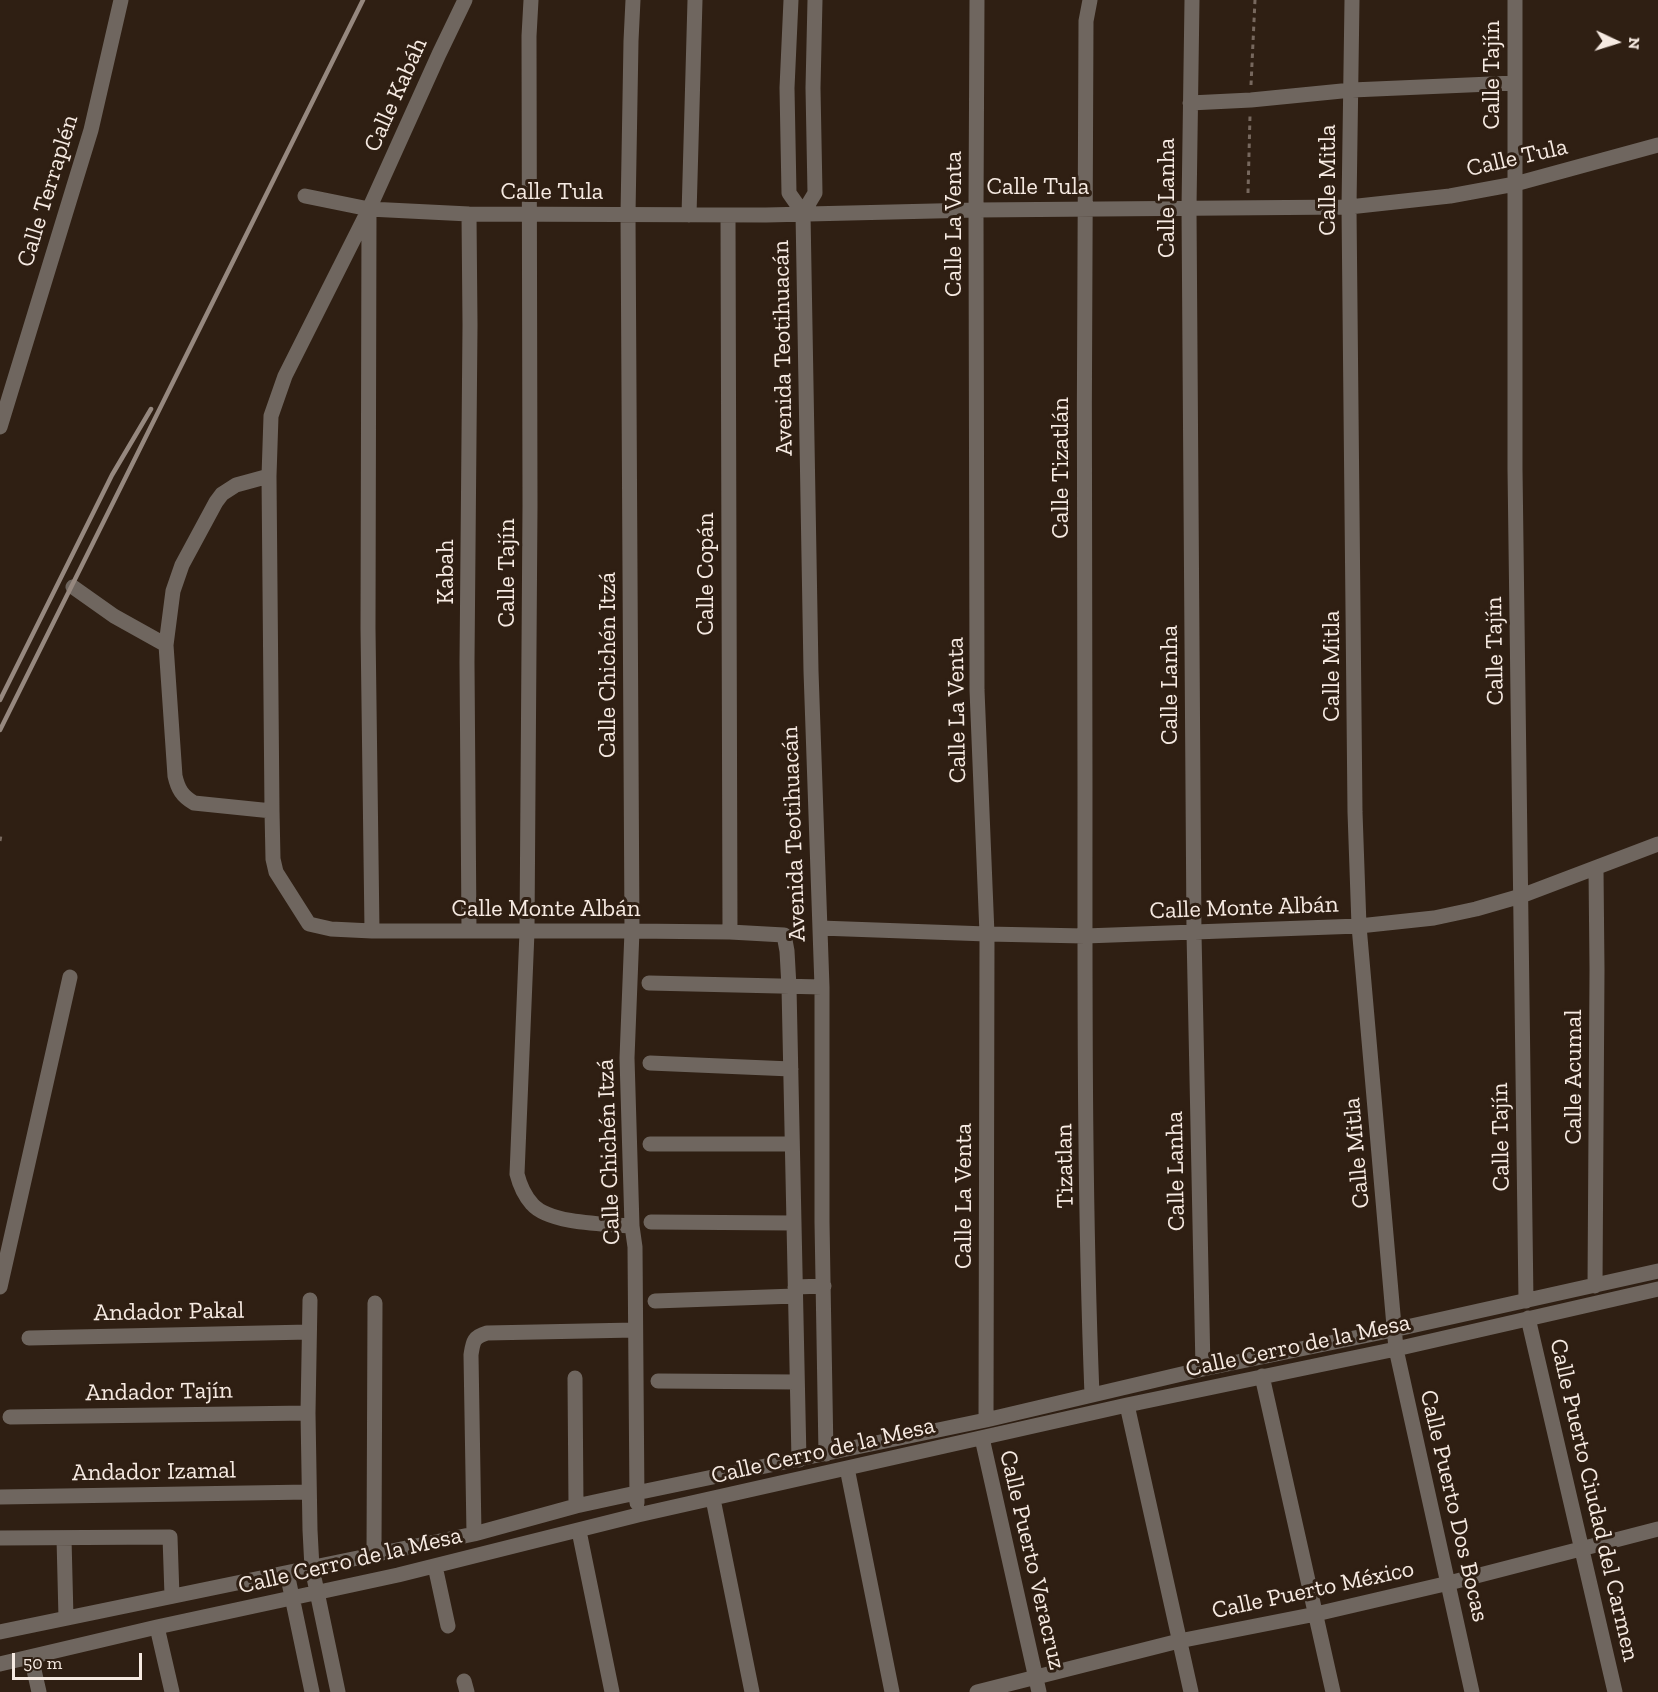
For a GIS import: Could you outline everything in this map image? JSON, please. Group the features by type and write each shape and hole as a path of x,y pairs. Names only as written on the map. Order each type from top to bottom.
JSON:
{"street":[{"name":"Calle Terraplén","path":"0,427 91,130 121,0"},
{"name":"Calle Kabáh","path":"309,924 276,872 273,859 269,476 271,416 285,376 369,209 465,0"},
{"path":"529,214 531,0"},
{"name":"Calle Chichén Itzá","path":"633,0 628,214 632,931 627,1058 634,1248 638,1515"},
{"path":"689,215 695,0"},
{"path":"791,0 787,88 789,193 802,213 815,193 813,88 815,0"},
{"name":"Calle La Venta","path":"977,0 977,690 987,934 986,1420"},
{"name":"Calle Tizatlán","path":"1085,936 1084,210 1086,21 1090,0"},
{"name":"Calle Lanha","path":"1192,0 1189,208 1194,933 1203,1369"},
{"name":"Calle Mitla","path":"1352,0 1350,207 1355,812 1359,926 1393,1330"},
{"name":"Calle Tajín","path":"1515,0 1515,469 1526,1301"},
{"path":"1190,103 1251,100 1352,90 1514,83"},
{"name":"Calle Tula","path":"305,196 369,209 469,214 728,215 976,210 1350,207 1450,196 1515,184 1658,145"},
{"path":"369,209 368,628 372,931"},
{"name":"Avenida Teotihuacán","path":"802,213 811,660 822,987 826,1454"},
{"name":"Kabah","path":"469,214 467,662 469,931"},
{"name":"Calle Tajín","path":"529,214 530,505 527,932 517,1174 522,1191 533,1206 554,1217 577,1222 632,1226"},
{"name":"Calle Copán","path":"728,215 730,932"},
{"path":"269,476 228,489 216,502 177,578 173,591 166,645 175,776 178,788 184,797 194,803 272,811"},
{"path":"73,587 114,616 166,645"},
{"name":"Calle Monte Albán","path":"820,928 1085,936 1359,926 1434,918 1476,909 1521,896 1658,844"},
{"name":"Calle Acumal","path":"1595,1286 1596,869"},
{"name":"Calle Monte Albán","path":"309,924 331,929 372,931 632,931 784,935 789,987"},
{"name":"Tizatlan","path":"1085,936 1092,1395"},
{"path":"0,1287 70,977"},
{"path":"649,983 822,987"},
{"path":"789,987 799,1460"},
{"path":"650,1063 791,1069"},
{"path":"651,1144 792,1144"},
{"path":"651,1222 793,1223"},
{"name":"Calle Cerro de la Mesa","path":"0,1632 474,1534 576,1506 986,1420 1203,1369 1393,1330 1658,1271"},
{"path":"655,1301 795,1292 824,1286"},
{"name":"Calle Cerro de la Mesa","path":"0,1664 435,1566 638,1515 1658,1288"},
{"path":"310,1300 308,1413 312,1568 338,1692"},
{"path":"374,1554 375,1303"},
{"name":"Calle Puerto Ciudad del Carmen","path":"1528,1318 1615,1692"},
{"path":"474,1534 471,1355 473,1342 478,1336 487,1333 635,1330"},
{"name":"Calle Puerto Dos Bocas","path":"1393,1330 1472,1692"},
{"name":"Andador Pakal","path":"29,1338 309,1332"},
{"path":"1262,1376 1333,1692"},
{"path":"575,1378 576,1506"},
{"path":"658,1381 797,1382"},
{"path":"1127,1405 1191,1692"},
{"name":"Andador Tajín","path":"10,1418 308,1413"},
{"name":"Calle Puerto Veracruz","path":"982,1438 1037,1685"},
{"path":"847,1468 892,1692"},
{"name":"Andador Izamal","path":"0,1497 309,1492"},
{"path":"713,1498 752,1692"},
{"name":"Calle Puerto México","path":"977,1692 1037,1685 1179,1641 1316,1614 1449,1583 1658,1529"},
{"path":"579,1531 612,1692"},
{"path":"0,1538 170,1537 172,1596"},
{"path":"64,1538 66,1618"},
{"path":"435,1566 448,1626"},
{"path":"287,1573 312,1692"},
{"path":"157,1627 172,1692"},
{"path":"31,1657 39,1692"}],"path":[{"path":"0,841 1,835"}],"railway":[{"path":"0,730 363,0"},
{"path":"0,700 112,475 151,409"}]}
